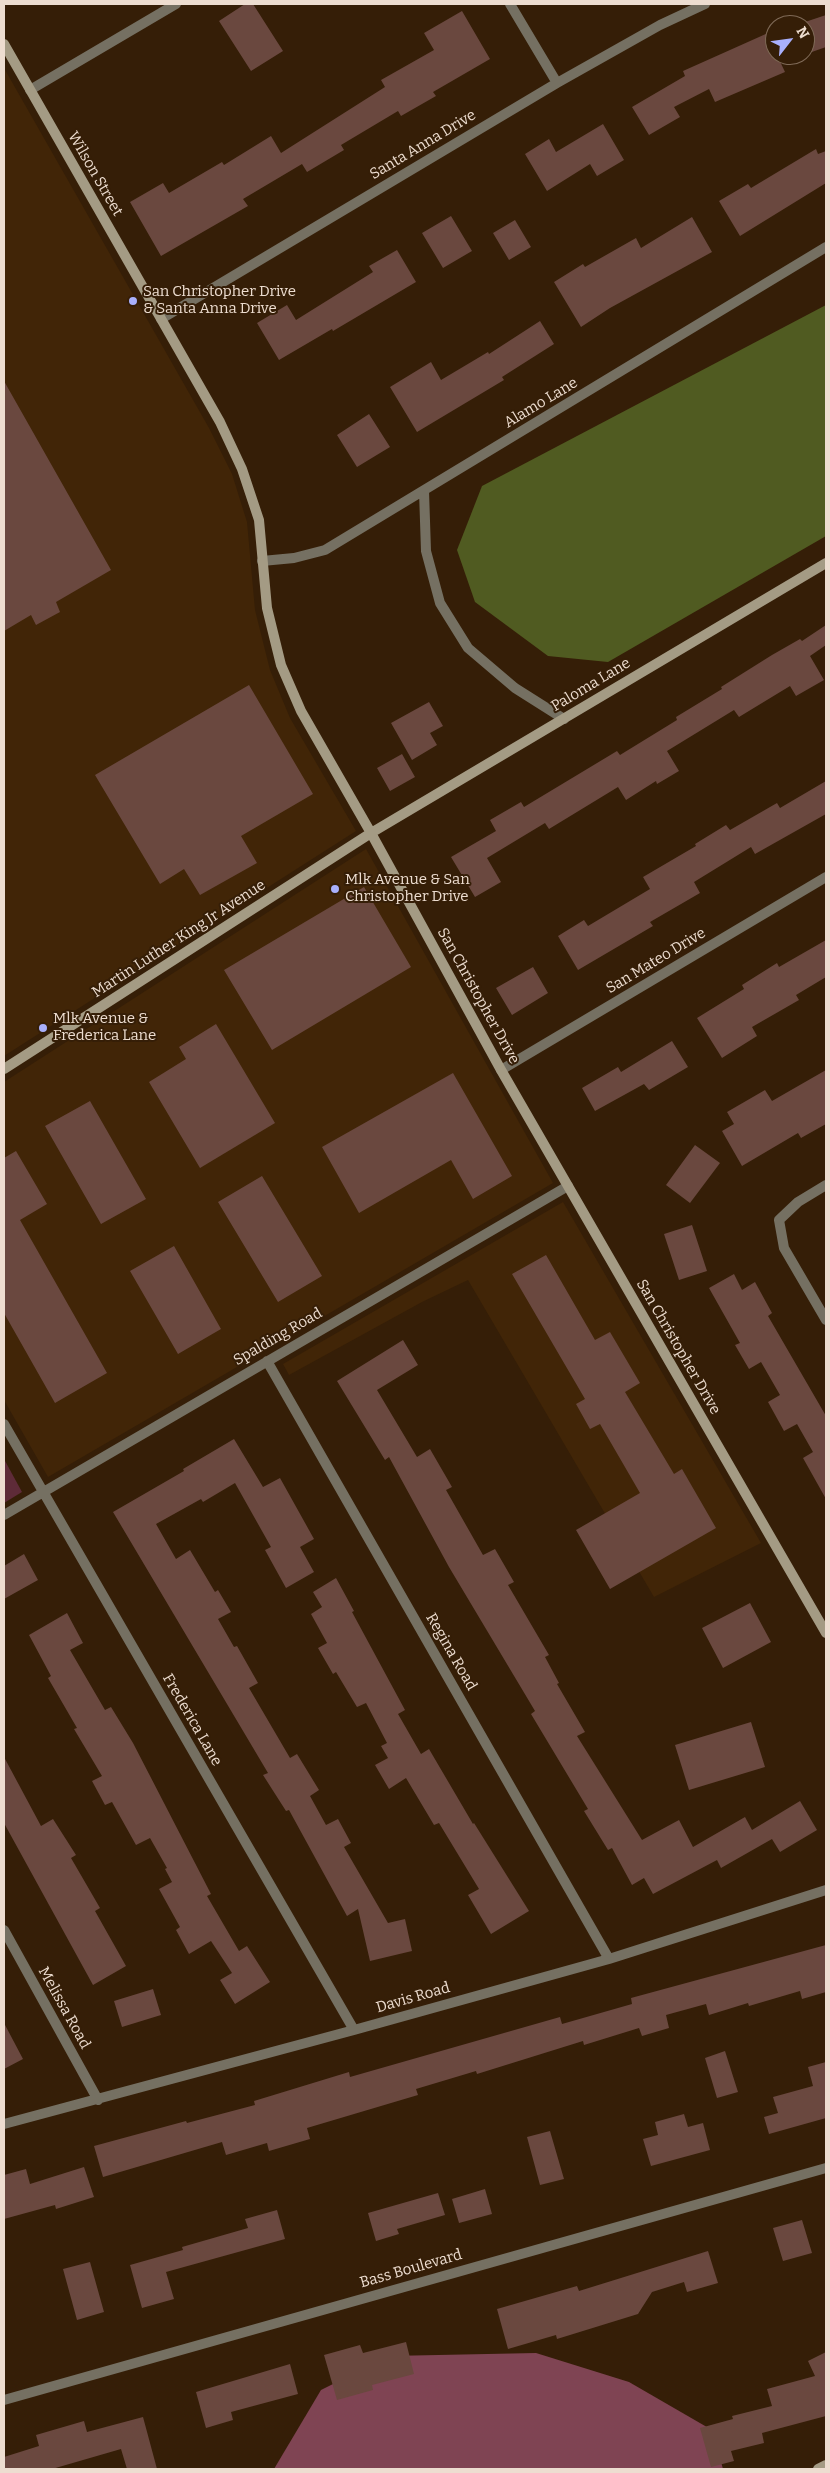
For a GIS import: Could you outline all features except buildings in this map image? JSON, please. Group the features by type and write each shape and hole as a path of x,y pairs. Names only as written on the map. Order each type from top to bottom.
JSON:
{"street":[{"path":"30,90 176,4"},
{"path":"510,4 557,83"},
{"name":"Santa Anna Drive","path":"161,319 557,83 660,25 705,4"},
{"name":"Wilson Street","path":"4,44 161,319"},
{"name":"Alamo Lane","path":"262,561 294,558 325,550 826,247"},
{"name":"San Christopher Drive","path":"161,319 220,422 242,469 259,520 267,608 281,665 301,711 501,1070 826,1633"},
{"path":"424,491 426,552 440,603 468,648 515,688 564,718"},
{"name":"Paloma Lane","path":"371,834 826,563"},
{"name":"Martin Luther King Jr Avenue","path":"4,1069 371,834"},
{"name":"San Mateo Drive","path":"501,1070 826,877"},
{"path":"826,1185 798,1202 779,1220 784,1248 826,1320"},
{"name":"Spalding Road","path":"4,1515 568,1186"},
{"name":"Regina Road","path":"268,1361 609,1959"},
{"name":"Frederica Lane","path":"4,1424 354,2030"},
{"name":"Davis Road","path":"4,2124 98,2100 609,1959 826,1890"},
{"name":"Melissa Road","path":"4,1930 98,2100"},
{"name":"Bass Boulevard","path":"4,2400 826,2168"},
{"path":"818,2469 826,2465"}],"shaded area":[{"path":"4,68 209,428 232,474 247,522 255,610 270,670 290,718 356,831 4,1056"},
{"path":"826,305 826,536 608,662 548,656 475,602 457,550 482,486"},
{"path":"366,849 553,1183 48,1477 4,1400 4,1082"},
{"path":"563,1202 761,1543 654,1597 468,1280 422,1302 289,1375 283,1364"},
{"path":"4,1459 22,1492 4,1503"},
{"path":"536,2353 629,2382 712,2430 723,2469 274,2469 321,2390 389,2356"}],"place":[{"name":"San Christopher Drive & Santa Anna Drive","path":"133,301"},
{"name":"Mlk Avenue & San Christopher Drive","path":"335,889"},
{"name":"Mlk Avenue & Frederica Lane","path":"43,1028"}]}
